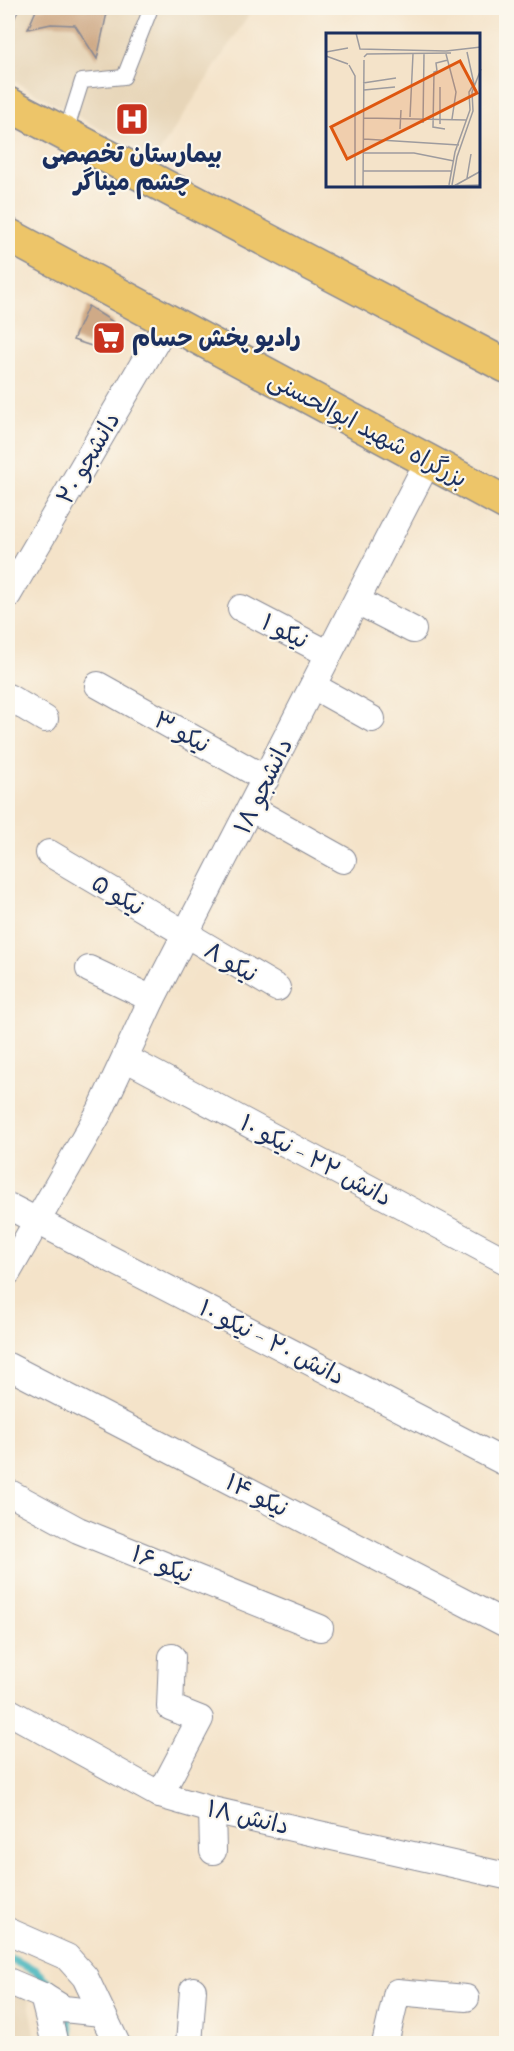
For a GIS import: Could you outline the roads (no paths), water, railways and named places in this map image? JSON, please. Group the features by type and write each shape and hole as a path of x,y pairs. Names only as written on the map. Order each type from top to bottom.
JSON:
{"main road":[{"path":"8,104 507,366"},
{"name":"بزرگراه شهید ابوالحسنی","path":"8,235 507,503"}],"street":[{"name":"دانشجو ۲۰","path":"8,595 168,321"},
{"name":"دانشجو ۱۸","path":"8,1272 100,1112 153,999 428,461"},
{"path":"357,601 413,630"},
{"name":"نیکو ۱","path":"241,608 329,654"},
{"name":"نیکو ۳","path":"98,685 266,779"},
{"path":"313,686 372,719"},
{"path":"8,697 45,719"},
{"path":"252,809 343,860"},
{"name":"نیکو ۵","path":"49,853 186,936"},
{"name":"نیکو ۸","path":"186,936 277,988"},
{"path":"89,969 153,999"},
{"name":"دانش ۲۲ - نیکو ۱۰","path":"125,1058 507,1261"},
{"name":"دانش ۲۰ - نیکو ۱۰","path":"8,1206 507,1463"},
{"name":"نیکو ۱۴","path":"8,1366 507,1624"},
{"name":"نیکو ۱۶","path":"8,1492 78,1530 320,1628"},
{"path":"160,1795 200,1719 170,1707 172,1657"},
{"name":"دانش ۱۸","path":"8,1711 160,1795 212,1810 507,1876"},
{"path":"212,1810 213,1851"},
{"path":"8,1931 67,1957 85,1977 95,2012 117,2043"},
{"path":"8,1981 54,2002 95,2012"},
{"path":"189,2043 193,1990"},
{"path":"385,2043 397,1992 466,1998"},
{"path":"54,2002 55,2043"}],"lane":[{"path":"8,15 11,8"},
{"path":"65,135 82,81 124,77 151,8"}],"waterway":[{"path":"8,1958 35,1970 64,1997"},
{"path":"67,2011 70,2039 75,2044"}],"place":[{"name":"بیمارستان تخصصی چشم میناگر","path":"132,119"},
{"name":"رادیو پخش حسام","path":"109,338"}]}
